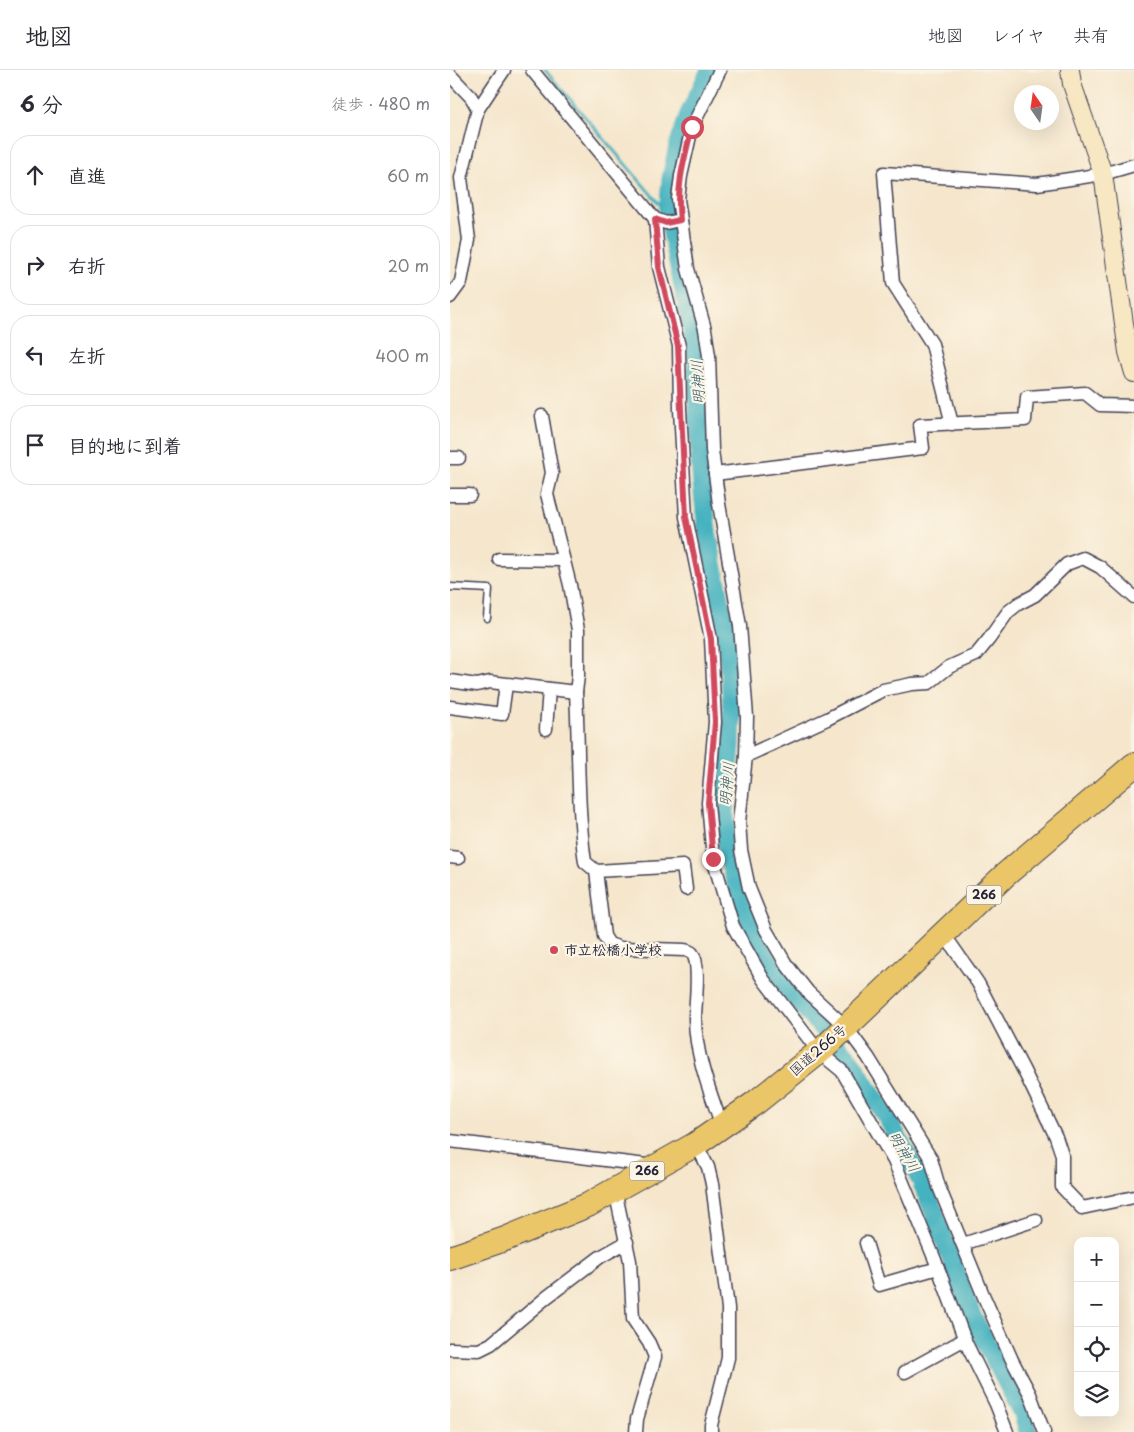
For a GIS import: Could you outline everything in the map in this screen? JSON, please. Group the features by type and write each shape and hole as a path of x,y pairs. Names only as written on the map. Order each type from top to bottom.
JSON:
{"highway":[{"name":"国道266号","path":"450,1258 505,1239 588,1205 696,1144 755,1103 832,1040 1005,875 1134,765"}],"street":[{"path":"452,292 461,282 469,240 461,178 478,108 504,70"},
{"path":"532,70 669,221 688,269 705,329 709,356 712,450 740,626 747,717 746,756 739,822 741,850 749,888 766,930 786,964 808,992 832,1040 842,1071 894,1161 965,1339 1007,1432"},
{"path":"720,70 692,127 678,199 669,221 659,267 678,346 686,517 711,639 715,722 708,803 713,859 734,926 763,979 832,1040 868,1057 931,1159 939,1187 984,1297 1012,1360 1030,1394 1044,1432"},
{"path":"1070,70 1072,84 1103,174 1128,352 1134,374"},
{"path":"450,75 471,97 478,108"},
{"path":"952,424 932,344 893,283 884,173 1037,184 1103,174 1134,165"},
{"path":"715,474 923,448 920,425 1025,420 1026,396 1085,394 1100,405 1134,406"},
{"path":"542,416 552,474 547,494 570,584 578,630 576,692 582,841 585,862 596,871 683,866 686,889"},
{"path":"450,495 470,495"},
{"path":"746,756 883,690 912,684 929,683 949,667 976,654 990,639 1008,612 1035,595 1067,564 1083,558 1100,567 1134,597"},
{"path":"499,559 563,560"},
{"path":"450,682 477,686 490,682 576,692"},
{"path":"450,707 502,714 506,684"},
{"path":"546,729 549,689"},
{"path":"596,871 604,936 609,944 621,948 685,950 692,953 696,962 695,1020 700,1057 710,1094 722,1126"},
{"path":"943,933 978,984 1056,1136 1062,1155 1062,1187 1082,1208 1134,1197"},
{"path":"450,1141 657,1166"},
{"path":"696,1144 708,1167 712,1184 728,1308 728,1358 711,1425 711,1432"},
{"path":"615,1190 630,1261 633,1319 649,1343 655,1357 636,1432"},
{"path":"963,1244 1036,1220"},
{"path":"450,1350 479,1350 491,1344 547,1297 600,1257 627,1242"},
{"path":"866,1242 879,1285 938,1268"},
{"path":"905,1372 965,1339"}],"lane":[{"path":"450,587 489,589 487,618"}],"waterway":[{"path":"545,70 668,214"},
{"name":"明神川","path":"710,70 689,114 678,146 671,179 668,214 696,349 701,475 707,531 725,625 730,674 732,709 731,746 725,811 728,857 743,909 768,960 791,993 851,1061 890,1123 921,1181 972,1316 1023,1414 1028,1432"}],"place":[{"name":"市立松橋小学校","path":"554,950"}],"route":[{"path":"692,127 678,199 680,220 666,223 655,219 659,267 678,346 686,517 711,639 715,722 708,803 713,859"}]}
